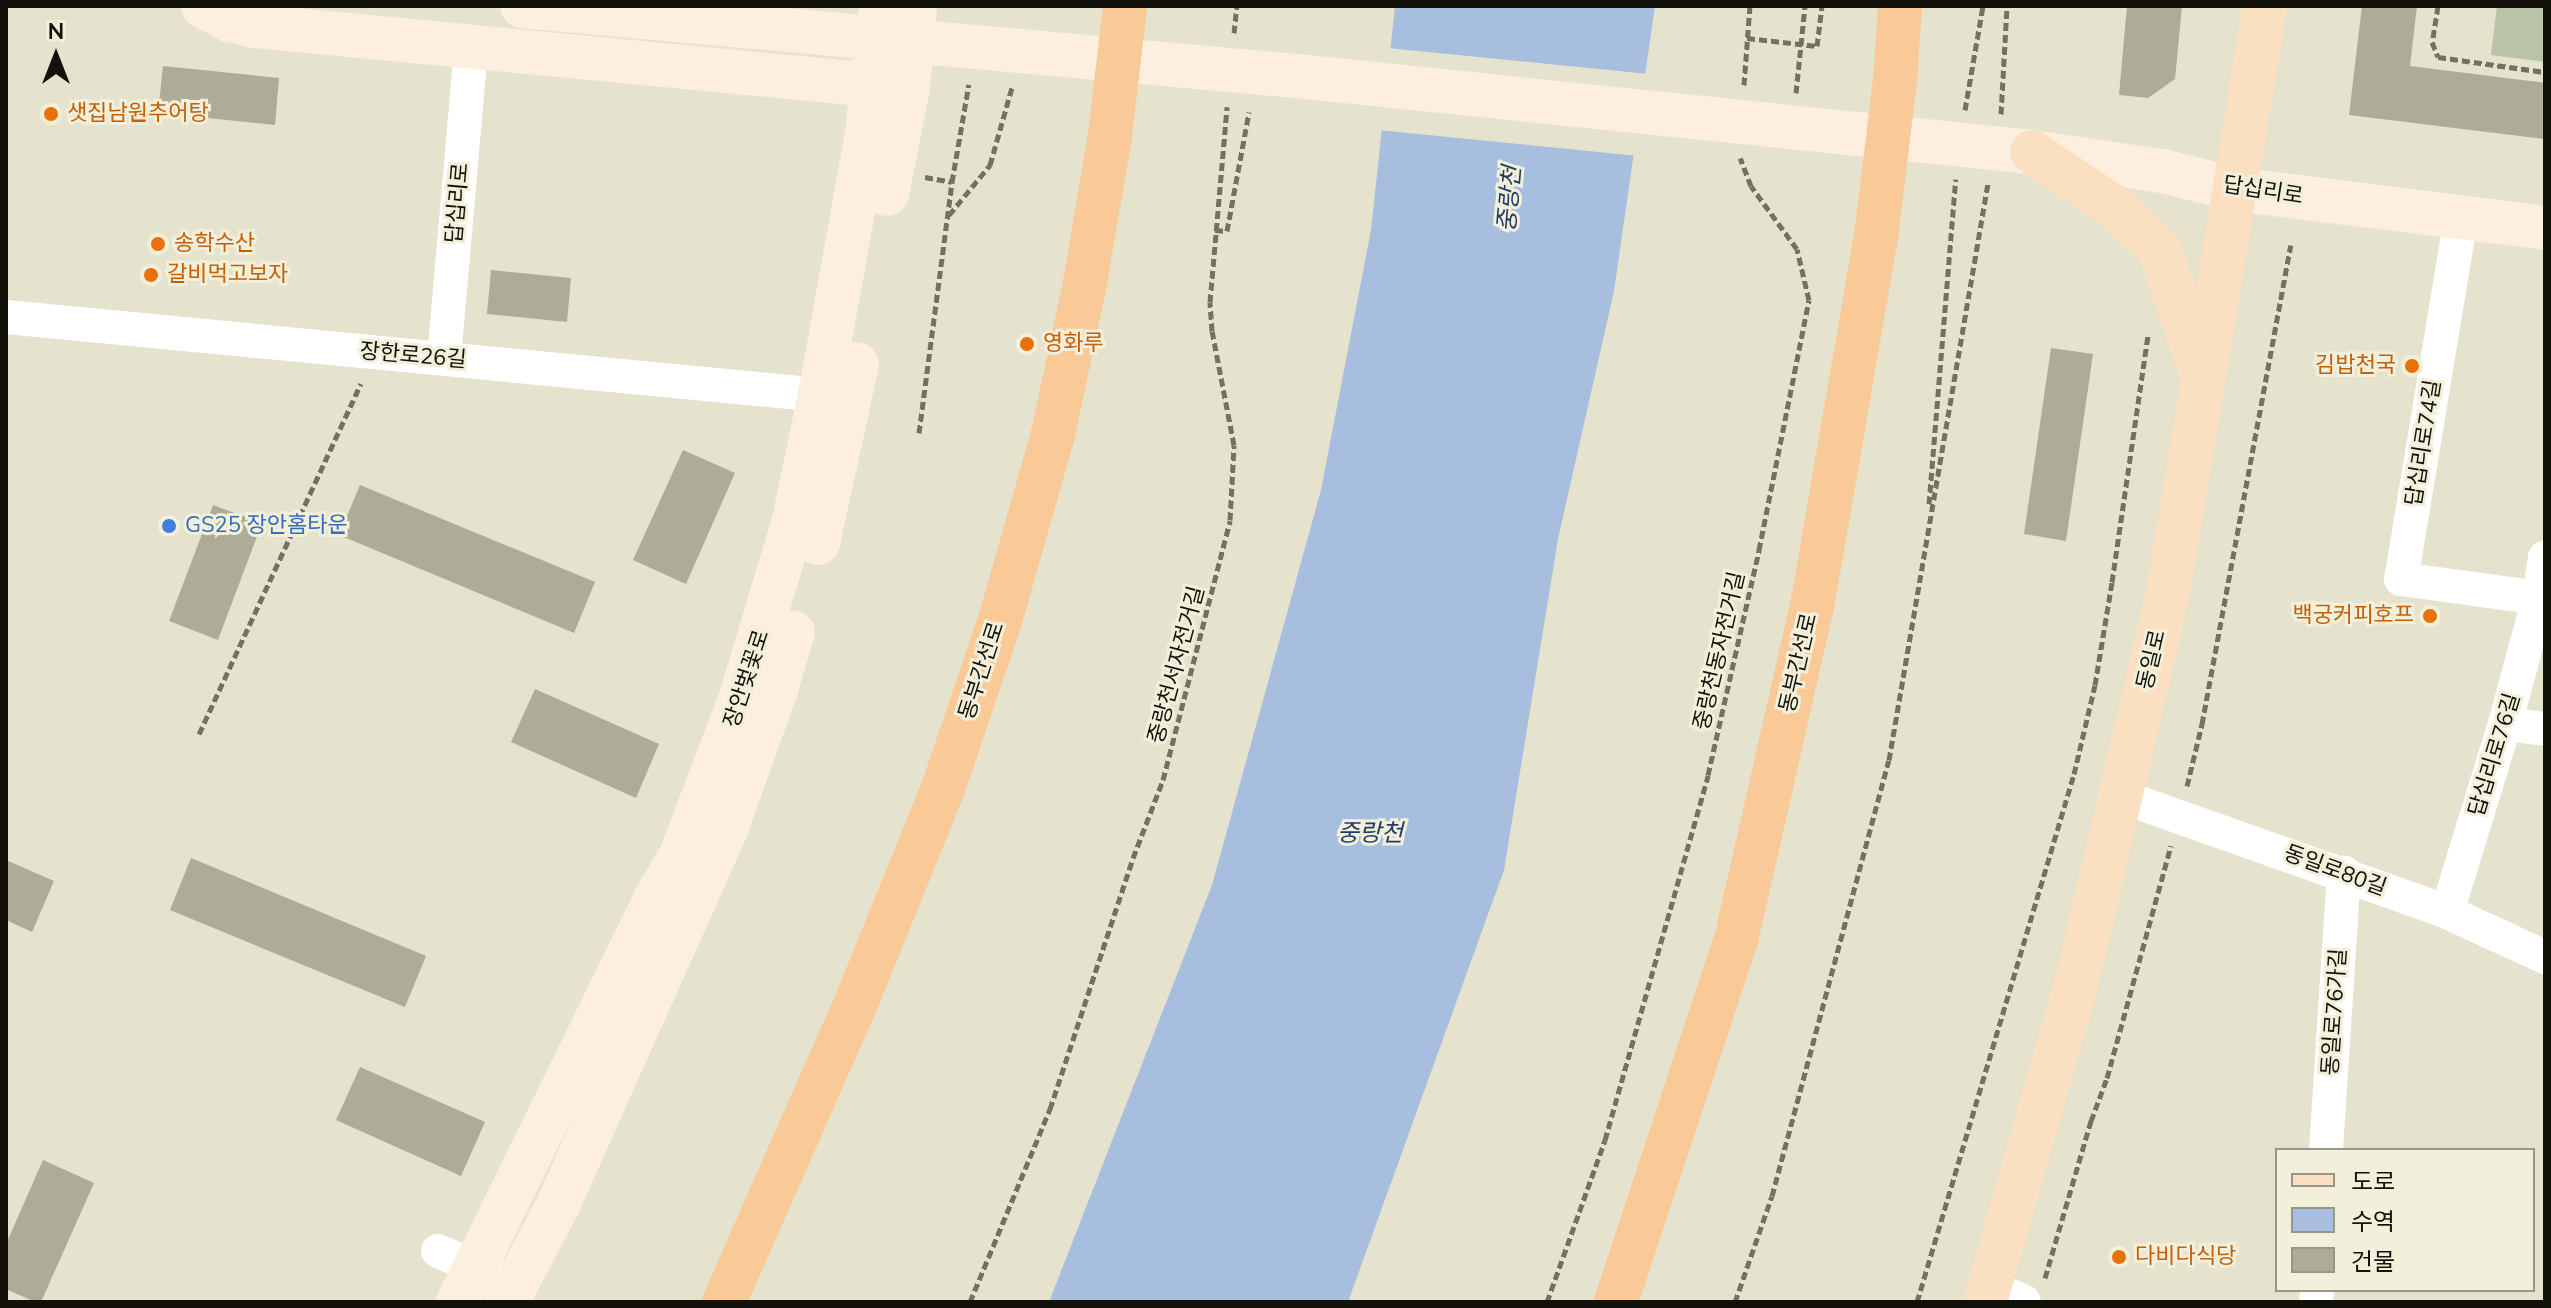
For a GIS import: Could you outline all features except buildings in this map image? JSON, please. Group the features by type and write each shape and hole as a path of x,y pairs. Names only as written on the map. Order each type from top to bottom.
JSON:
{"highway":[{"name":"동부간선로","path":"724,1302 860,993 941,794 999,624 1053,434 1084,288 1110,136 1125,6"},
{"name":"동부간선로","path":"1616,1302 1736,940 1813,601 1877,229 1895,81 1900,6"}],"main road":[{"name":"동일로","path":"2011,1294 2076,985 2168,592 2265,6"},
{"path":"2032,152 2116,208 2159,248 2203,378"}],"street":[{"path":"203,6 229,20 254,26 872,85"},
{"name":"답십리로","path":"522,6 1336,80 2032,152 2162,171 2234,189 2545,228"},
{"name":"장안벚꽃로","path":"457,1273 681,855 719,762 780,574 820,395 865,144 881,6"},
{"name":"장안벚꽃로","path":"511,1293 558,1205 690,912 726,829 776,689 837,468 908,88 915,6"},
{"name":"답십리로","path":"444,358 471,48"},
{"name":"답십리로74길","path":"2461,218 2401,579 2539,598"},
{"name":"장한로26길","path":"6,317 820,395"},
{"name":"답십리로76길","path":"2447,912 2505,724 2539,598 2545,557"},
{"path":"2505,724 2545,729"},
{"name":"동일로80길","path":"2120,796 2447,912 2545,957"},
{"name":"동일로76가길","path":"2326,1148 2344,873"},
{"path":"457,1273 511,1293"}],"path":[{"path":"1233,48 1237,6"},
{"path":"1743,95 1750,6"},
{"path":"1796,97 1805,6"},
{"path":"1747,38 1817,46 1822,6"},
{"path":"1927,529 1962,350 1979,147 1983,6"},
{"path":"1735,1302 1772,1196 1889,760 1927,529 1979,147 2007,6"},
{"path":"2438,6 2432,42 2438,57 2545,72"},
{"path":"948,217 990,165 1010,102 1013,74"},
{"path":"919,433 952,182 969,83"},
{"name":"중랑천서자전거길","path":"970,1302 1050,1109 1133,858 1163,780 1230,520 1234,445 1212,331 1210,302 1229,91"},
{"path":"1215,230 1227,231 1249,112"},
{"name":"중랑천동자전거길","path":"1547,1302 1605,1140 1708,775 1759,550 1809,300 1797,249 1751,186 1739,155"},
{"path":"912,175 952,182"},
{"path":"2184,799 2202,724 2291,245"},
{"path":"1917,1302 2041,893 2081,744 2112,582 2150,320"},
{"path":"199,734 365,376"},
{"path":"2011,1294 2091,1121 2107,1078 2174,833"}],"green space":[{"path":"2497,6 2545,6 2545,62 2491,55"}],"water":[{"name":"중랑천","path":"1395,6 1655,6 1614,291 1558,539 1504,870 1348,1302 1049,1302 1212,885 1321,490 1371,230"}],"pier":[{"path":"1387,48 1649,74 1638,156 1378,130"}],"place":[{"name":"샛집남원추어탕","path":"51,114"},
{"name":"송학수산","path":"158,244"},
{"name":"갈비먹고보자","path":"151,275"},
{"name":"영화루","path":"1027,344"},
{"name":"김밥천국","path":"2412,366"},
{"name":"GS25 장안홈타운","path":"169,526"},
{"name":"백궁커피호프","path":"2430,616"},
{"name":"다비다식당","path":"2119,1257"}]}
